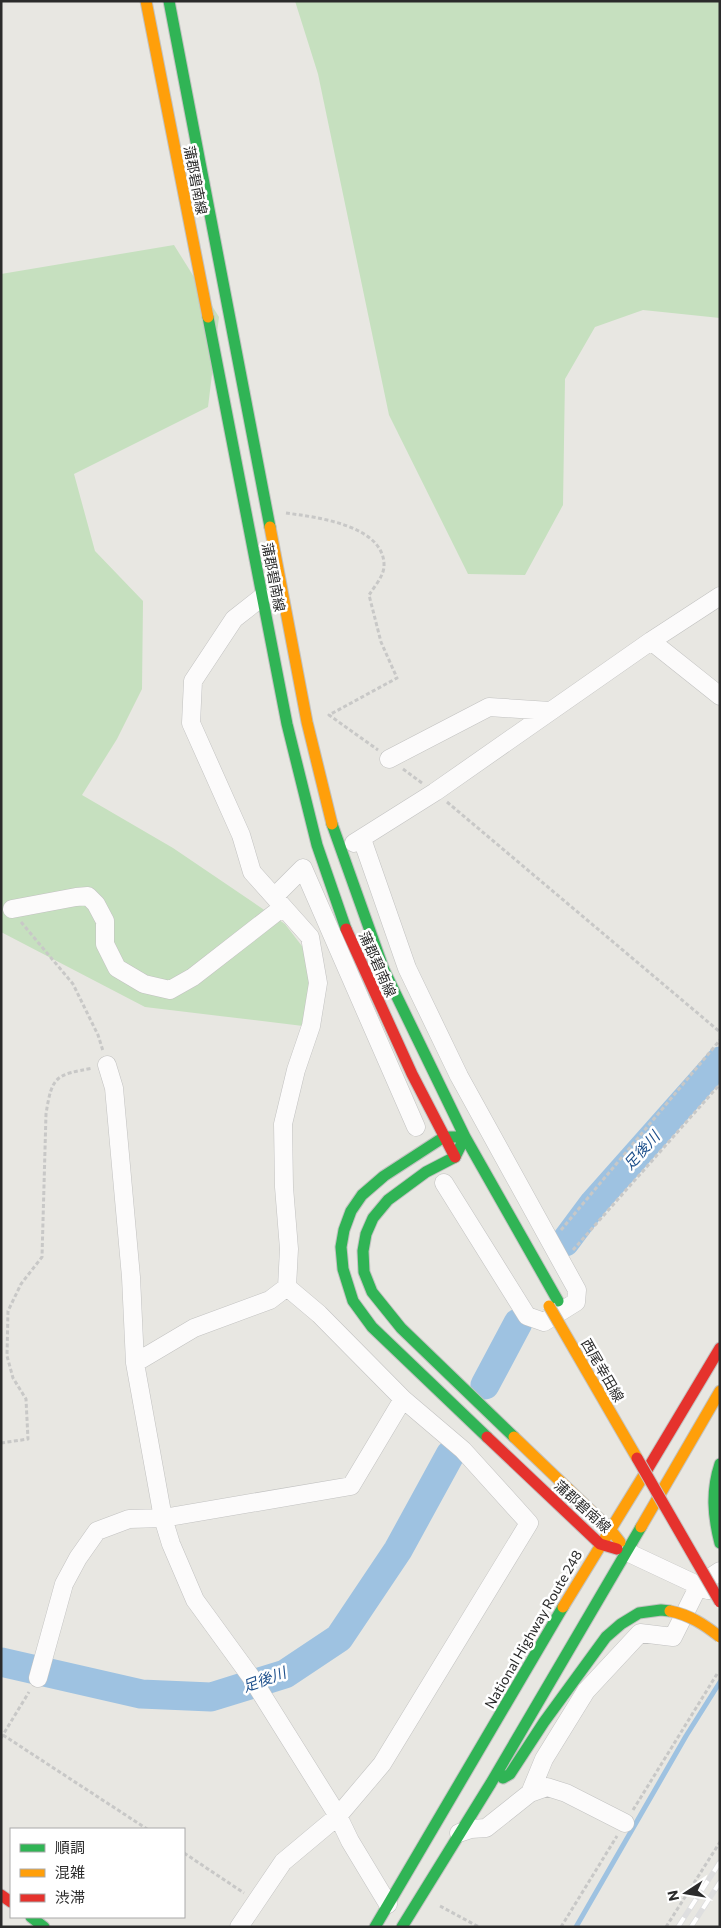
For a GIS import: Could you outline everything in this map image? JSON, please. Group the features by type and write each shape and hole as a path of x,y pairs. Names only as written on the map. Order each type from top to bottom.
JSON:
{"main road":[{"name":"蒲郡碧南線","path":"146,1 287,724 318,845 349,938 412,1074 457,1161 426,1172 388,1200 373,1218 366,1234 363,1252 364,1272 372,1292 401,1328 610,1528 627,1552"},
{"name":"蒲郡碧南線","path":"169,1 306,722 335,836 384,970 465,1137"},
{"name":"蒲郡碧南線","path":"444,1137 384,1176 362,1195 351,1211 344,1230 341,1247 344,1269 353,1301 372,1327 600,1544 627,1552"},
{"path":"444,1137 465,1137 457,1161"},
{"name":"西尾幸田線","path":"465,1137 553,1303 720,1602"},
{"name":"西尾幸田線","path":"533,1281 553,1303 599,1378 720,1586"},
{"name":"National Highway Route 248","path":"375,1927 600,1544 720,1348"},
{"path":"402,1927 491,1784 720,1391"},
{"path":"720,1464 713,1495 714,1521 720,1542"},
{"path":"491,1784 510,1774 544,1722 606,1637 621,1624 639,1613 661,1610 680,1612 699,1620 720,1637"},
{"path":"32,1918 44,1927"}],"street":[{"path":"444,1183 527,1316 544,1322 576,1302 577,1290 459,1076 412,977 358,841 435,792 651,641 720,596"},
{"path":"135,1363 194,1328 270,1300 287,1287 289,1249 284,1187 283,1124 296,1070 311,1026 318,983 310,937 252,872 241,835 191,723 193,681 234,619 262,597"},
{"path":"651,641 720,696"},
{"path":"389,759 489,707 550,711"},
{"path":"12,909 88,896 96,904 105,920 105,944 117,968 144,984 170,990 193,977 279,901 303,868 416,1127"},
{"path":"106,1065 114,1088 131,1277 135,1363 163,1518 171,1544 195,1600 261,1692 338,1816 350,1841 388,1904"},
{"path":"239,1927 283,1862 338,1816 382,1764 529,1523 463,1450 403,1399 319,1314 287,1287"},
{"path":"39,1673 64,1584 78,1558 97,1531 129,1520 163,1518 351,1486 403,1399"},
{"path":"627,1552 699,1585 720,1598"},
{"path":"530,1793 544,1759 586,1691 640,1633 673,1637 699,1585 720,1571"},
{"path":"459,1833 471,1828 486,1828 530,1793 547,1788 566,1793 625,1823"}],"path":[{"path":"265,510 330,520 360,532 379,548 384,567 381,576 369,595 381,642 397,678 329,715 435,792 720,1032"},
{"path":"1,1443 28,1439 26,1399 13,1378 7,1356 8,1311 21,1284 42,1257 46,1114 51,1090 57,1079 65,1074 106,1065 98,1035 73,984 25,928 12,909"},
{"path":"551,1242 720,1040"},
{"path":"562,1262 720,1084"},
{"path":"39,1673 2,1736 145,1828"},
{"path":"561,1927 717,1674"},
{"path":"666,1927 720,1842"},
{"path":"185,1854 256,1901"},
{"path":"420,1896 479,1927"}],"green space":[{"path":"295,1 720,1 720,318 643,310 595,327 565,379 563,505 525,575 468,574 389,415 318,74"},
{"path":"174,245 219,317 208,407 74,474 95,551 143,601 142,689 117,739 82,795 173,848 285,924 318,967 303,1026 145,1007 1,932 1,274"}],"waterway":[{"name":"足後川","path":"565,1242 594,1203 720,1061"},
{"name":"足後川","path":"485,1385 518,1323"},
{"name":"足後川","path":"1,1662 141,1694 211,1697 285,1674 339,1638 398,1550 450,1455"},
{"path":"576,1927 686,1736 720,1682"}],"railway":[{"path":"678,1927 720,1862"},
{"path":"691,1927 720,1882"}],"traffic: fast":[{"path":"169,1 270,527"},
{"path":"208,317 287,724 317,845 346,929"},
{"path":"332,824 384,970 465,1137"},
{"path":"458,1137 444,1137 384,1176 362,1195 351,1211 344,1230 341,1247 343,1269 353,1301 372,1327 487,1437"},
{"path":"465,1137 558,1301"},
{"path":"462,1143 455,1157 426,1172 388,1200 373,1218 366,1234 363,1251 364,1272 372,1292 401,1328 514,1437"},
{"path":"720,1464 714,1494 716,1523 720,1543"},
{"path":"402,1927 491,1783 641,1527"},
{"path":"375,1927 563,1607"},
{"path":"503,1778 510,1774 544,1722 606,1637 621,1624 639,1613 661,1610 670,1611"},
{"path":"32,1918 44,1927"}],"traffic: slow":[{"path":"146,1 208,317"},
{"path":"270,527 307,722 332,824"},
{"path":"549,1306 637,1458"},
{"path":"641,1527 720,1391"},
{"path":"514,1437 610,1529 620,1542"},
{"path":"563,1607 647,1470"},
{"path":"670,1611 697,1621 720,1637"}],"traffic: jam":[{"path":"346,929 412,1074 455,1157"},
{"path":"647,1470 720,1348"},
{"path":"487,1437 600,1544 617,1549"},
{"path":"637,1458 720,1602"},
{"path":"1,1895 10,1901"}]}
